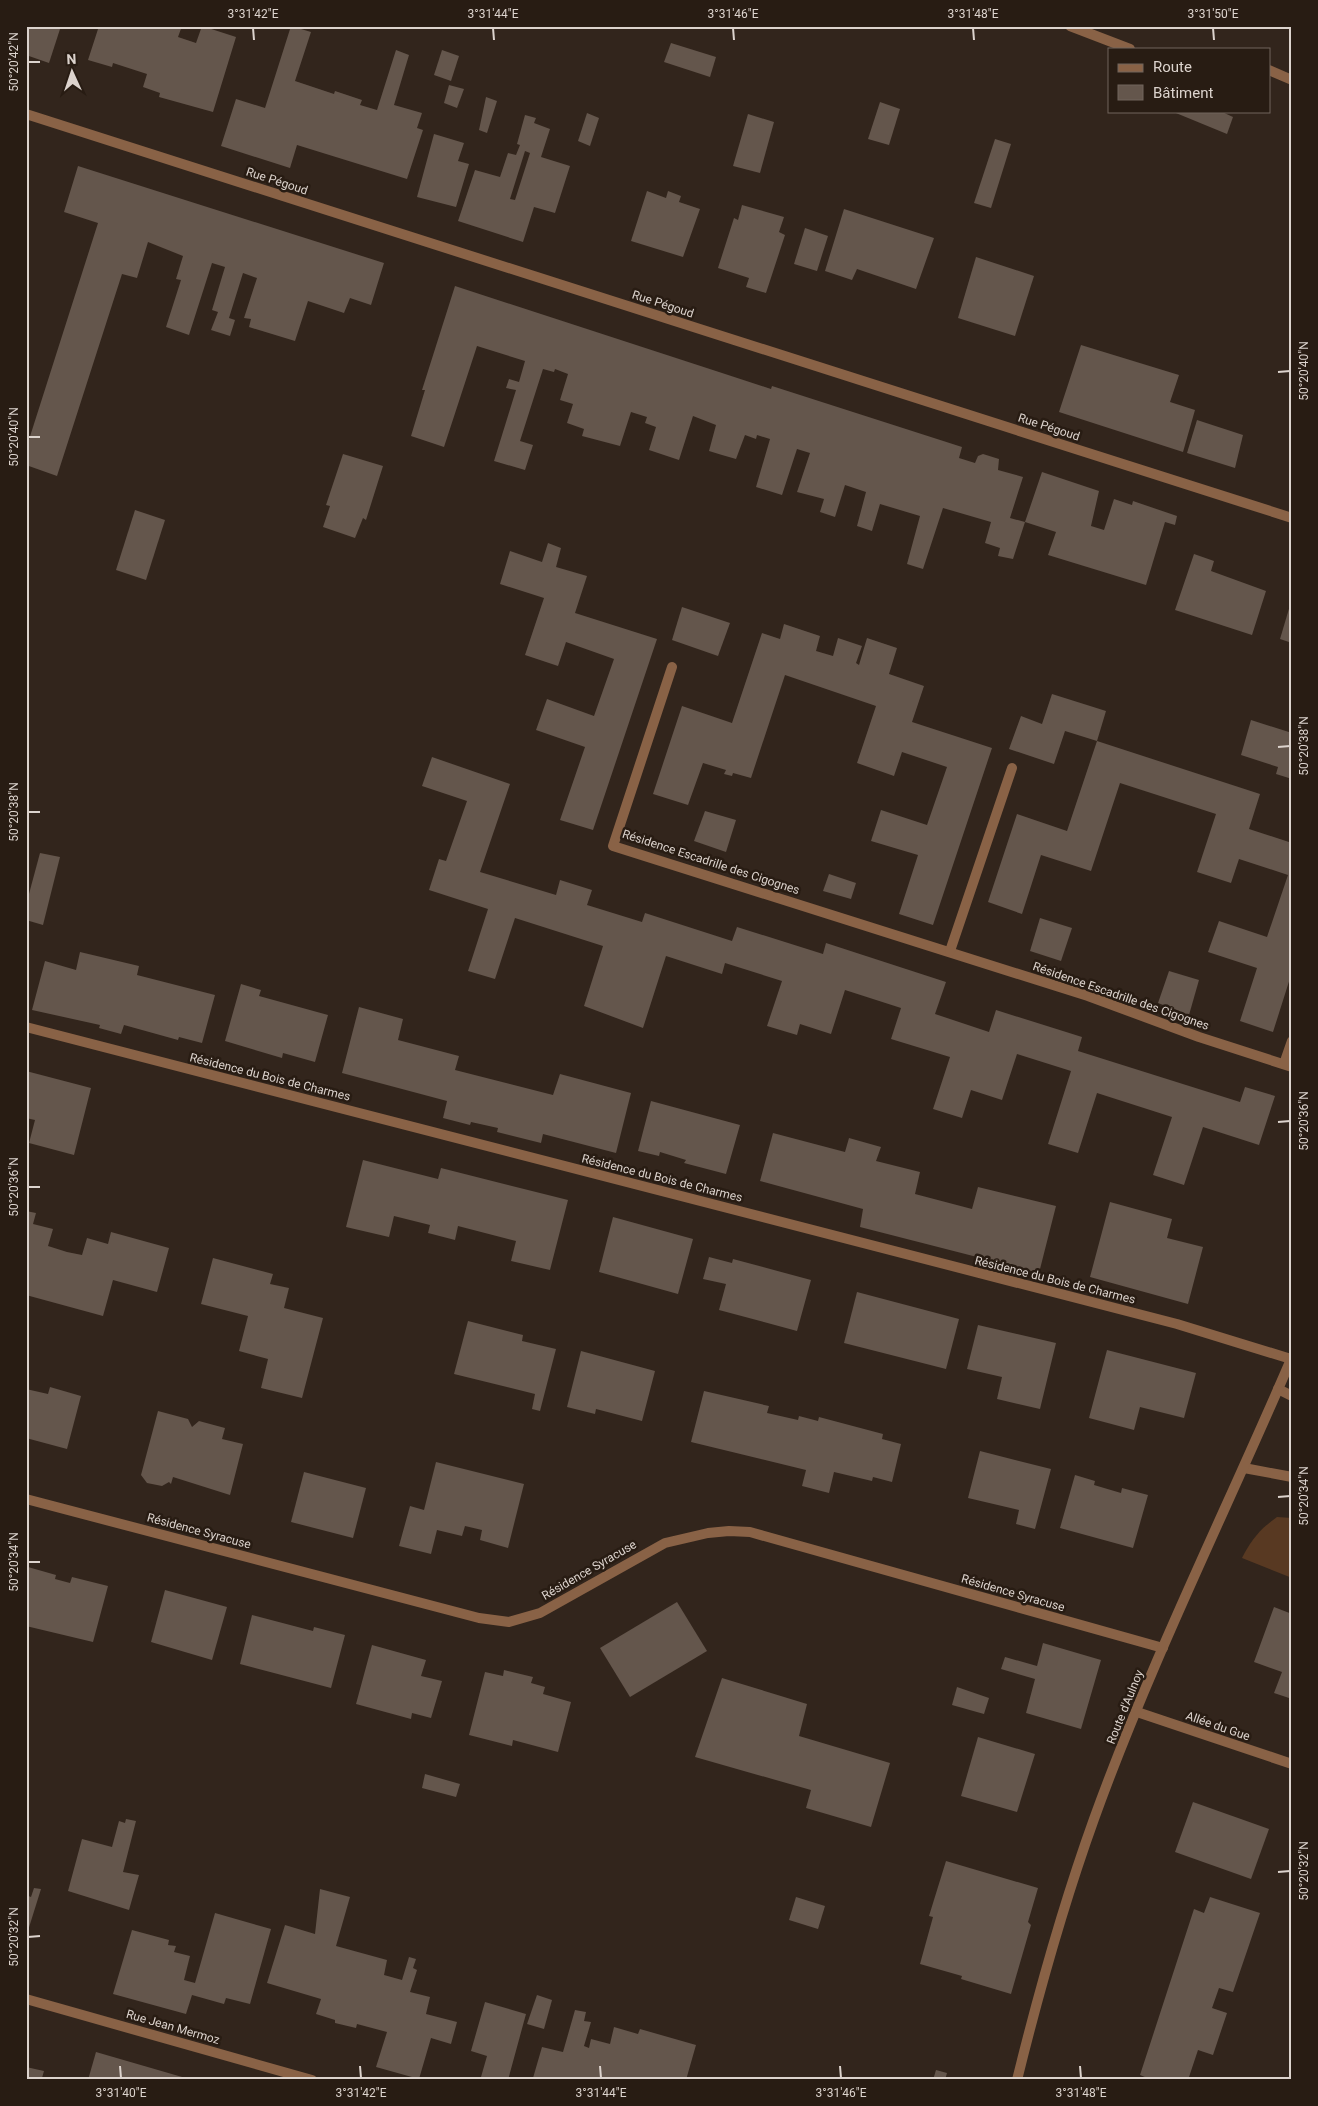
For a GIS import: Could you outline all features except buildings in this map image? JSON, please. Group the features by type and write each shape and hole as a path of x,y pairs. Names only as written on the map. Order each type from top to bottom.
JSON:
{"street":[{"path":"1070,26 1127,48"},
{"path":"1270,70 1292,80"},
{"name":"Rue Pégoud","path":"26,114 1292,518"},
{"name":"Résidence Escadrille des Cigognes","path":"672,667 613,846 950,951 1088,996 1199,1037 1288,1066 1292,1041"},
{"path":"950,951 1012,768"},
{"name":"Résidence du Bois de Charmes","path":"26,1027 1178,1324 1291,1358"},
{"name":"Route d'Aulnoy","path":"1017,2080 1035,2003 1061,1915 1094,1819 1163,1648 1291,1358"},
{"path":"1278,1389 1292,1396"},
{"path":"1244,1468 1292,1477"},
{"name":"Résidence Syracuse","path":"26,1499 479,1618 508,1622 540,1614 665,1543 715,1532 750,1532 1163,1648"},
{"name":"Allée du Gue","path":"1137,1712 1292,1764"},
{"name":"Rue Jean Mermoz","path":"26,1999 312,2080"}],"shaded area":[{"path":"1277,1517 1292,1518 1292,1578 1242,1558 1256,1535"}]}
